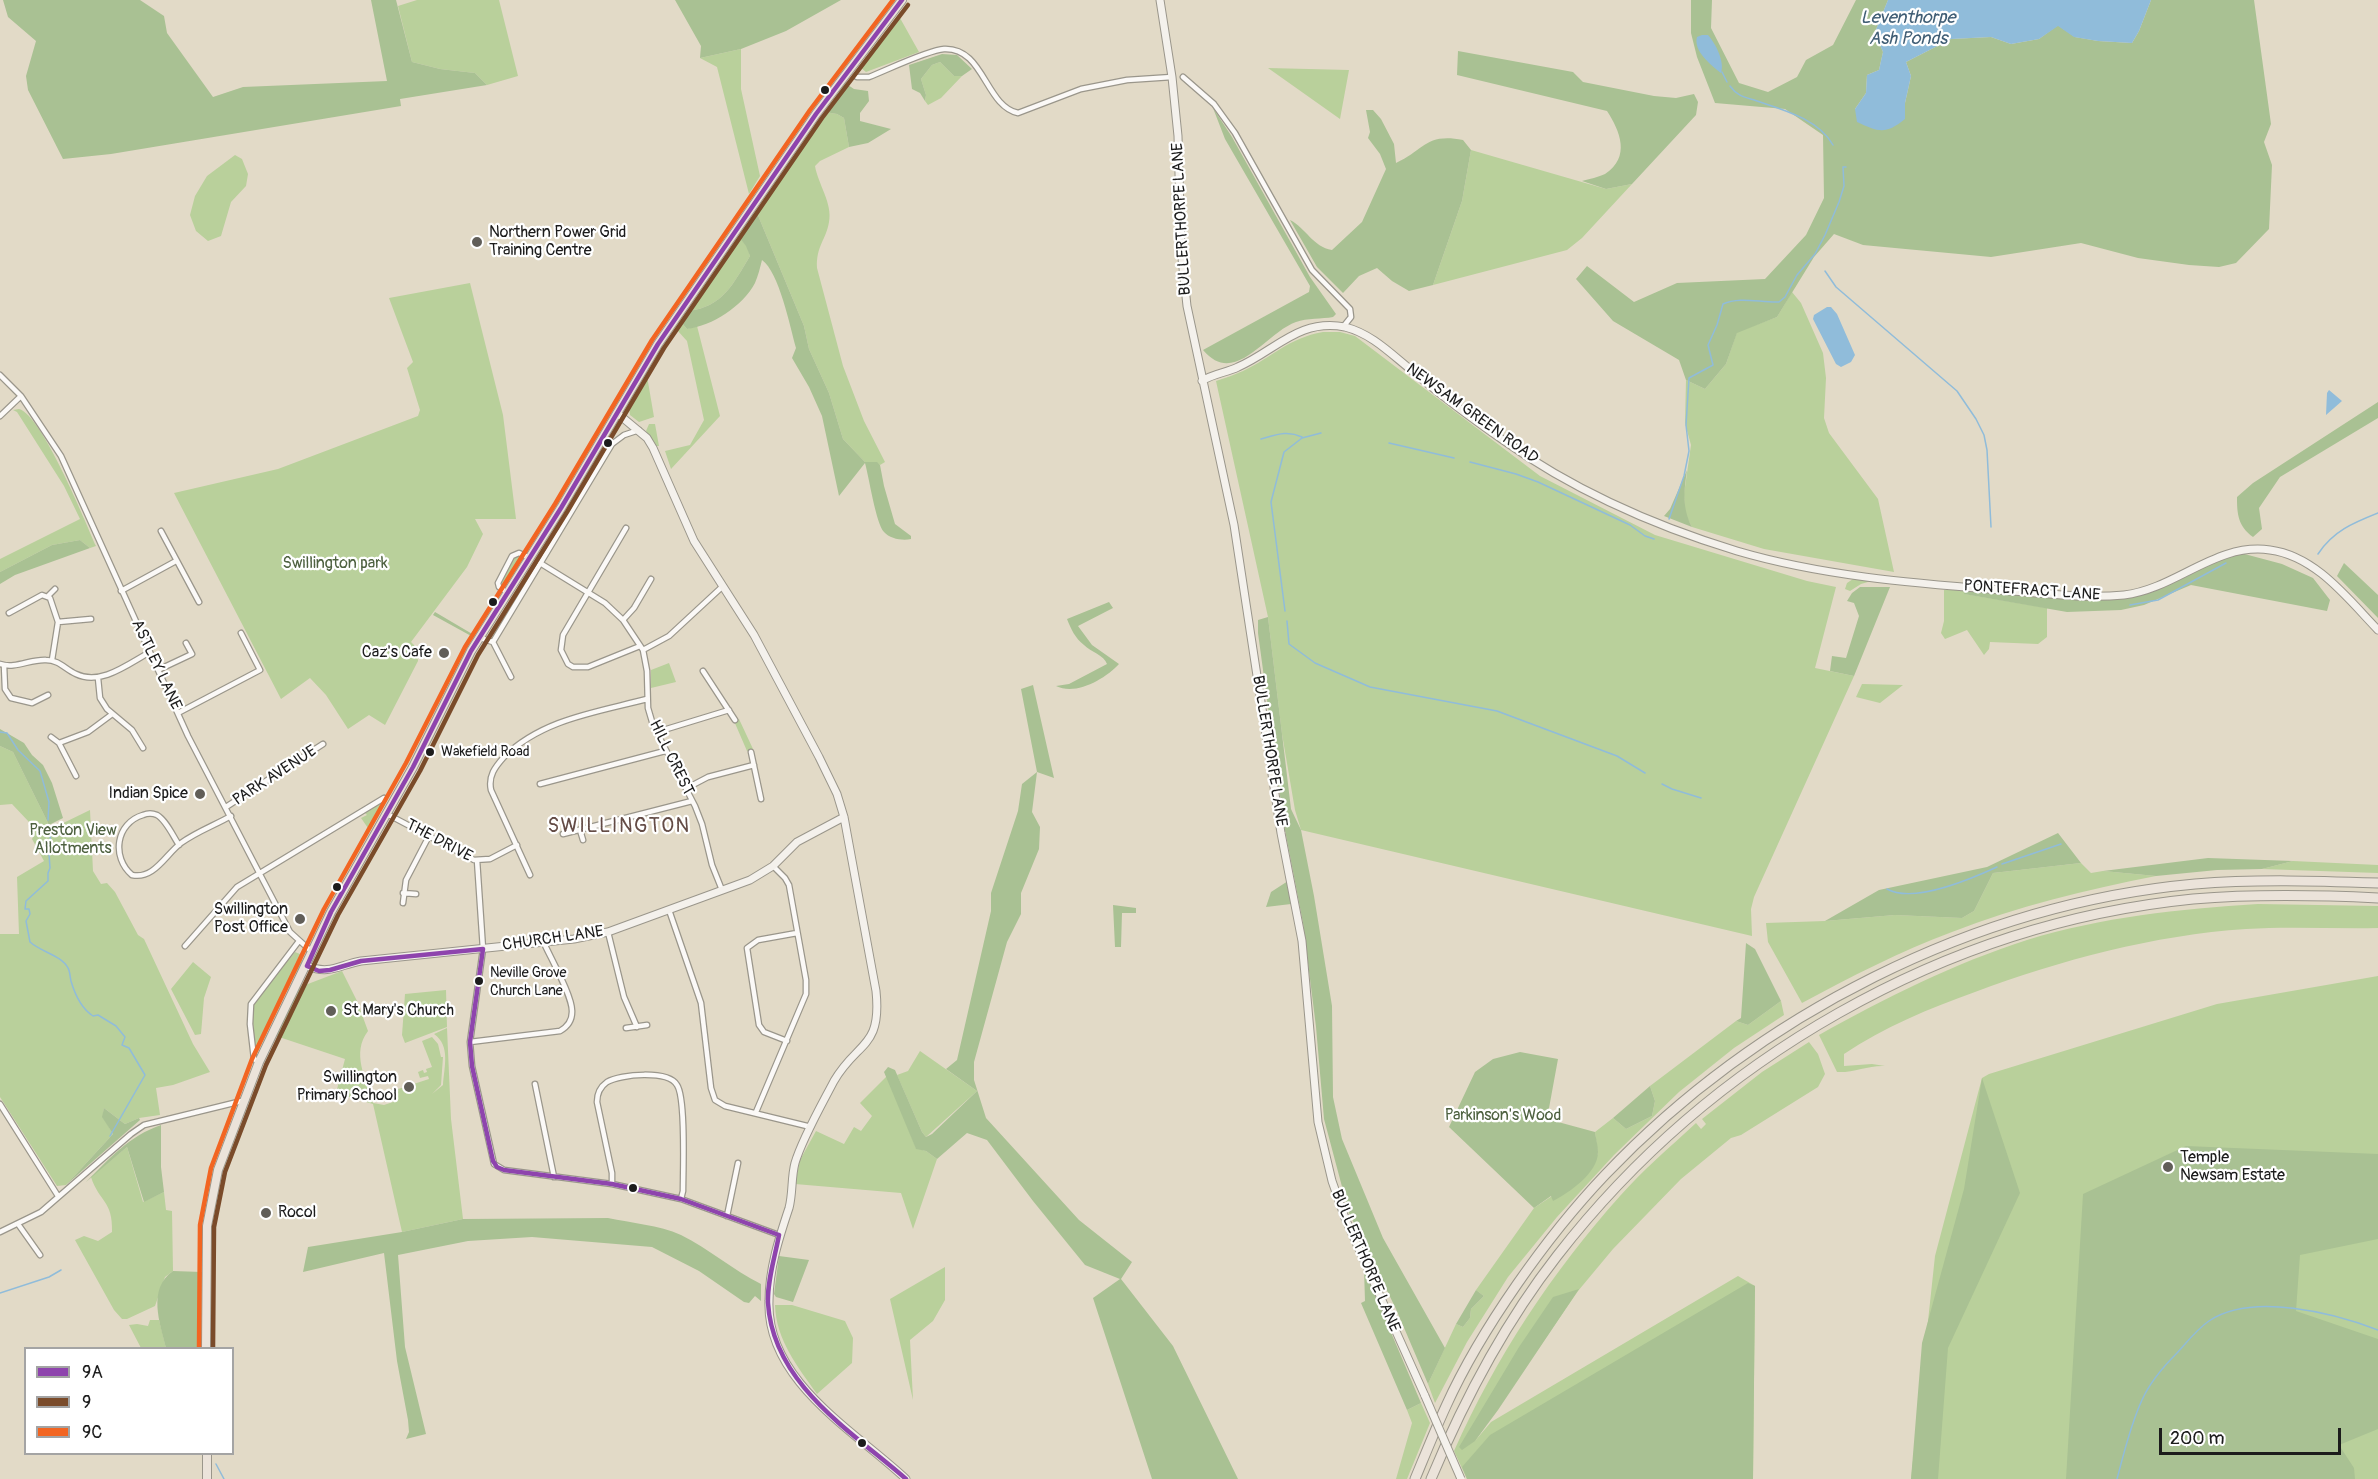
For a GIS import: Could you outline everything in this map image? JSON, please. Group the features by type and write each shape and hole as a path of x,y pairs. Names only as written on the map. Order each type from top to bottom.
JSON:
{"highway":[{"path":"1415,1479 1447,1404 1480,1343 1550,1241 1605,1175 1668,1116 1717,1075 1818,1007 1920,956 2018,920 2073,905 2125,894 2193,885 2299,880 2378,883"},
{"path":"1431,1479 1450,1433 1485,1363 1519,1309 1556,1257 1597,1207 1671,1132 1727,1085 1820,1023 1882,989 1937,964 1984,946 2096,915 2155,904 2227,897 2307,895 2378,898"}],"main road":[{"path":"206,1347 207,1226 218,1170 259,1062 313,954 331,912 387,814 394,795 459,672 658,344 810,123 902,0"},
{"path":"207,1455 207,1479"}],"street":[{"name":"BULLERTHORPE LANE","path":"1160,0 1172,76 1178,136 1183,278 1202,381 1234,525 1281,833 1302,941 1317,1113 1323,1145 1345,1218 1461,1479"},
{"path":"857,77 869,77 941,49 956,49 979,67 1009,111 1018,113 1081,89 1172,76"},
{"path":"1183,77 1214,104 1235,133 1312,270 1350,309 1351,317 1343,327 1325,326 1290,335 1238,368 1211,375 1202,381"},
{"name":"NEWSAM GREEN ROAD","path":"1343,327 1361,332 1378,342 1506,442 1565,479 1632,513 1737,551 1807,567 1900,580"},
{"name":"ASTLEY LANE","path":"0,375 21,396 61,456 158,670 226,807 290,932 313,954"},
{"path":"0,416 21,396"},
{"path":"617,413 639,430 653,448 694,541 754,635 815,749 837,794 844,817 875,980 877,1018 870,1038 835,1079 795,1162 791,1197 779,1235 768,1304 777,1346 798,1381 820,1405 906,1479"},
{"path":"493,642 612,444 624,435 639,430"},
{"path":"626,528 562,635 561,650 573,667 588,667 669,636 723,586"},
{"path":"161,531 199,602"},
{"name":"PONTEFRACT LANE","path":"1900,580 2085,596 2127,595 2158,585 2230,552 2251,548 2274,550 2299,559 2323,574 2378,630"},
{"path":"508,593 499,587 498,583 512,556 522,553 530,558"},
{"path":"121,591 176,561"},
{"name":"HILL CREST","path":"540,563 605,603 623,620 641,648 647,671 647,699 650,716 665,751 687,788 702,824 712,865 722,890"},
{"path":"623,620 634,608 651,579"},
{"path":"48,596 55,589"},
{"path":"9,613 42,595 48,596"},
{"path":"48,596 58,622 52,660"},
{"path":"58,622 91,619"},
{"path":"178,712 261,670 241,633"},
{"path":"480,638 493,642 511,677"},
{"path":"158,670 192,654 186,643"},
{"path":"48,695 32,703 11,698 5,689 2,665 52,660 75,674 98,678 150,652"},
{"path":"703,670 735,720"},
{"path":"98,678 100,698 111,715 132,730 143,748"},
{"path":"530,875 490,783 498,764 521,743 555,724 647,699"},
{"path":"657,732 729,710"},
{"path":"59,744 88,732 111,715"},
{"path":"51,737 59,744 76,776"},
{"name":"PARK AVENUE","path":"226,807 323,744"},
{"path":"540,784 665,751"},
{"path":"751,752 761,799"},
{"path":"687,788 708,777 754,765"},
{"path":"560,779 562,788"},
{"path":"185,946 237,887 384,798"},
{"path":"563,834 692,801"},
{"path":"179,845 160,818 152,814 129,821 122,829 120,853 124,866 132,875 148,873 168,858 179,845 231,816"},
{"name":"THE DRIVE","path":"387,814 469,859 477,860 483,949 470,1042 472,1066 494,1164 504,1170 554,1177"},
{"name":"CHURCH LANE","path":"307,966 319,971 330,970 361,961 483,949 608,932 750,880 772,866 797,842 844,817"},
{"path":"580,830 583,840"},
{"path":"403,903 406,880 429,836"},
{"path":"477,860 490,859 517,845"},
{"path":"756,1113 806,994 806,980 789,885 772,866"},
{"path":"403,893 416,894"},
{"path":"669,910 701,1003 712,1095 725,1106 812,1127"},
{"path":"608,932 624,997 637,1027"},
{"path":"788,1041 765,1032 759,1025 747,948 758,940 797,933"},
{"path":"259,1062 254,1059 250,1024 251,1004 299,941"},
{"path":"470,1042 560,1031 569,1024 573,1014 571,1003 543,941"},
{"path":"626,1028 647,1026"},
{"path":"612,1184 612,1173 597,1102 599,1090 608,1082 618,1078 667,1076 677,1084 682,1101 683,1191 681,1199"},
{"path":"535,1084 554,1177 612,1184 681,1199 779,1235"},
{"path":"0,1232 41,1212 144,1125 246,1100"},
{"path":"0,1104 58,1196"},
{"path":"727,1216 738,1163"},
{"path":"18,1224 40,1255"}],"green space":[{"path":"3,0 140,0 164,16 167,33 213,97 243,87 387,81 371,0 396,0 412,62 440,69 475,73 487,85 400,99 401,106 111,154 63,159 28,90 26,76 36,41 8,17"},
{"path":"417,0 499,0 518,76 487,85 475,73 440,69 412,62 398,6"},
{"path":"675,0 841,0 786,31 741,49 700,58 701,46"},
{"path":"1691,0 1712,0 1711,28 1739,83 1768,92 1797,77 1806,60 1833,45 1856,0 1888,0 1875,32 1883,52 1879,70 1867,75 1866,93 1855,109 1905,119 1905,103 1911,76 1906,62 1951,39 1991,37 2011,44 2039,39 2058,25 2075,37 2132,43 2151,0 2254,0 2271,124 2264,142 2272,165 2269,229 2236,263 2219,267 2138,258 2081,243 1991,257 1863,245 1834,234 1814,257 1777,317 1737,333 1726,364 1705,389 1686,380 1679,360 1613,321 1576,279 1587,266 1634,302 1677,283 1765,279 1806,235 1824,198 1823,135 1785,109 1715,103 1697,57 1691,33"},
{"path":"900,18 919,52 866,72 860,67"},
{"path":"741,49 741,89 760,176 749,194 717,67 700,58"},
{"path":"1458,51 1573,72 1583,82 1654,96 1676,98 1694,94 1698,102 1696,115 1632,184 1606,189 1582,181 1605,174 1618,160 1621,144 1619,135 1607,111 1457,75"},
{"path":"942,54 957,55 972,69 962,76 954,76 940,62 932,65 921,79 926,95 925,101 920,93 912,89 909,65"},
{"path":"940,62 954,76 962,76 941,98 928,105 925,101 926,95 921,79 932,65"},
{"path":"1268,68 1349,70 1340,119"},
{"path":"845,83 854,89 868,91 869,101 860,113 860,121 891,129 868,143 849,147 844,118 825,112"},
{"path":"1213,108 1232,137 1310,277 1336,314 1333,317 1296,322 1284,328 1250,354 1238,361 1227,363 1215,360 1203,350 1309,292 1310,286 1225,139"},
{"path":"1366,110 1373,110 1381,119 1394,144 1396,163 1426,144 1441,139 1463,140 1471,150 1462,201 1433,285 1409,291 1392,281 1377,268 1359,276 1343,293 1317,267 1290,220 1320,245 1332,250 1362,222 1386,169 1380,154 1368,138 1370,132"},
{"path":"825,112 844,118 849,147 820,161 815,166 830,215 828,228 818,254 817,268 843,366 864,421 885,462 880,465 865,462 843,439 829,393 809,349 804,326 757,213"},
{"path":"1471,150 1606,189 1632,184 1582,238 1567,250 1433,285 1462,201"},
{"path":"235,155 242,159 248,174 246,186 231,202 221,236 208,241 196,231 190,215 195,196 207,176"},
{"path":"757,213 804,326 809,349 829,393 843,439 865,462 877,462 880,465 895,524 911,536 911,539 893,538 884,532 876,510 865,463 839,496 822,416 792,358 796,348 783,300 774,276 762,260 755,283 735,307 697,327 687,329 681,322 688,311 710,305 726,293 732,285 750,256 739,237"},
{"path":"739,237 747,246 750,256 732,285 710,305 688,311"},
{"name":"Swillington park","path":"470,283 503,415 516,519 475,519 483,534 467,567 411,642 417,648 418,661 385,725 369,715 348,729 326,695 310,678 281,699 174,493 278,469 418,416 420,410 407,368 413,362 389,298"},
{"path":"1792,292 1801,303 1823,353 1826,378 1824,418 1829,433 1878,499 1894,572 1764,549 1692,527 1685,514 1684,494 1691,445 1685,423 1686,380 1705,389 1726,364 1737,332 1777,317"},
{"path":"681,322 687,329 697,326 720,416 671,469 665,451 690,445 704,420 687,341 677,330"},
{"path":"1323,332 1340,332 1355,336 1540,476 1655,535 1807,581 1836,587 1815,668 1854,676 1754,897 1751,909 1752,936 1301,830 1295,810 1282,734 1268,617 1216,381 1254,366 1290,343"},
{"path":"647,376 654,417 639,422 630,415 629,407"},
{"path":"2378,402 2378,418 2280,477 2259,508 2262,529 2253,537 2248,533 2239,519 2237,497 2253,483"},
{"path":"19,409 39,429 51,448 96,546 90,548 80,540 52,545 0,572 0,559 80,519 64,486 17,412 13,410"},
{"path":"649,424 655,424 659,446 656,446 646,431"},
{"path":"1687,470 1685,499 1692,527 1664,516 1670,509"},
{"path":"80,540 90,548 15,575 0,584 0,572 52,545"},
{"path":"2237,552 2282,564 2313,578 2330,600 2327,611 2191,585 2144,605 2121,610 2067,612 1964,594 1967,589 2057,598 2112,598 2139,595"},
{"path":"519,555 524,559 503,587 501,582 514,557"},
{"path":"2344,563 2378,595 2378,618 2337,576"},
{"path":"1856,577 1878,579 1861,584 1850,591 1845,589 1847,583"},
{"path":"1860,587 1890,587 1854,676 1830,671 1832,656 1846,658 1859,616 1854,603 1847,601"},
{"path":"1967,589 1965,594 2047,608 2047,637 2038,644 1990,642 1989,649 1984,655 1967,630 1945,639 1941,633 1944,621 1944,590"},
{"path":"1109,602 1113,608 1078,626 1092,645 1119,664 1090,684 1072,689 1056,686 1069,684 1107,664 1103,658 1078,639 1067,619"},
{"path":"435,612 474,635 473,637 433,615"},
{"path":"1268,617 1291,809 1301,830 1332,1006 1333,1097 1342,1139 1383,1238 1445,1348 1428,1384 1396,1309 1349,1213 1324,1119 1316,1027 1303,923 1284,825 1258,633 1258,620"},
{"path":"669,663 676,682 651,688 651,670"},
{"path":"1862,684 1903,685 1880,703 1856,697"},
{"path":"1033,685 1054,778 1037,772 1021,689"},
{"path":"739,719 753,749 747,751 734,721"},
{"path":"0,729 24,743 43,765 52,783 63,818 49,825 13,752 0,746"},
{"name":"Preston View Allotments","path":"0,746 13,752 51,829 90,810 93,871 101,884 107,883 115,892 138,935 144,939 193,1044 210,1072 173,1085 156,1088 160,1115 139,1118 125,1124 104,1108 103,1117 113,1134 66,1185 57,1186 0,1097 0,934 19,934 17,877 44,861 32,839 34,835 29,822 12,804 0,805"},
{"path":"1037,772 1032,812 1040,827 1039,849 1021,893 1021,914 1007,942 974,1062 974,1080 986,1118 1079,1220 1132,1262 1121,1279 1173,1346 1238,1479 1152,1479 1093,1298 1120,1279 1085,1265 987,1140 967,1133 937,1159 926,1151 916,1149 884,1072 888,1067 895,1070 926,1137 977,1091 946,1069 957,1060 991,911 991,893 1018,811 1022,784"},
{"path":"387,801 370,831 361,818"},
{"path":"2058,833 2081,863 1993,873 1974,911 1962,918 1895,915 1825,921 1879,890 1987,867"},
{"path":"2208,858 2293,861 2262,869 2217,870 2156,876 2103,871"},
{"path":"2293,861 2378,865 2378,873 2262,869"},
{"path":"2081,863 2091,873 2103,871 2156,876 2002,914 1933,939 1857,974 1802,1003 1768,942 1766,923 1895,915 1962,918 1974,911 1993,873"},
{"path":"1288,881 1291,904 1266,907 1271,892"},
{"path":"2258,904 2378,906 2378,928 2279,928 2211,932 2142,943 2041,969 1924,1012 1875,1035 1844,1054 1844,1066 1872,1064 1885,1066 1837,1072 1819,1035 1921,982 1973,959 2027,940 2084,925 2141,915"},
{"path":"1113,905 1136,908 1136,913 1122,913 1121,947 1115,947"},
{"path":"1746,943 1755,949 1781,1001 1748,1025 1736,1021 1741,1018"},
{"path":"295,952 300,954 303,962 288,986 256,1056 252,1012 255,1000"},
{"path":"193,962 211,977 204,998 201,1034 195,1035 171,989"},
{"path":"342,971 357,1001 368,1031 363,1039 360,1057 373,1103 384,1105 393,1102 389,1092 429,1079 428,1076 420,1078 418,1072 423,1070 424,1073 427,1072 426,1069 432,1067 422,1041 432,1037 438,1044 441,1057 443,1057 441,1085 432,1094 443,1085 445,1051 443,1044 434,1034 447,1028 451,1119 463,1219 402,1232 373,1104 336,1093 345,1059 276,1036 300,987"},
{"name":"Temple Newsam Estate","path":"2378,976 2378,1479 1911,1479 1935,1256 1982,1078 2217,1004"},
{"path":"446,990 447,1027 405,1043 402,1035 405,994"},
{"path":"1781,1001 1784,1015 1734,1048 1679,1092 1614,1155 1557,1217 1508,1277 1467,1342 1435,1403 1428,1384 1456,1324 1463,1327 1470,1318 1471,1309 1484,1296 1476,1290 1534,1208 1552,1196 1598,1154 1595,1132 1613,1118 1626,1129 1652,1116 1655,1101 1650,1086 1736,1021 1748,1025"},
{"path":"1809,1042 1818,1054 1825,1074 1818,1087 1741,1135 1731,1138 1681,1179 1613,1249 1578,1291 1475,1441 1491,1422 1738,1276 1755,1286 1753,1479 1467,1479 1454,1451 1470,1416 1527,1317 1571,1255 1629,1186 1696,1123 1701,1129 1706,1124 1702,1119 1762,1072"},
{"path":"920,1051 977,1091 926,1137 897,1075 908,1071"},
{"name":"Parkinson's Wood","path":"1520,1052 1558,1059 1547,1119 1595,1132 1598,1150 1597,1160 1582,1181 1553,1201 1551,1196 1534,1208 1449,1127 1475,1072 1493,1059"},
{"path":"887,1076 916,1148 926,1151 937,1159 913,1229 901,1193 795,1184 800,1160 816,1131 844,1144 854,1127 861,1131 872,1116 860,1103"},
{"path":"1982,1078 2020,1193 1948,1348 1938,1479 1911,1479 1922,1343 1964,1189"},
{"path":"1650,1086 1655,1101 1652,1116 1626,1129 1613,1118"},
{"path":"104,1108 125,1124 139,1118 140,1120 66,1185 113,1134 102,1117"},
{"path":"161,1125 161,1167 164,1192 144,1202 127,1147 86,1182 129,1142"},
{"path":"2186,1146 2378,1154 2378,1239 2300,1255 2296,1311 2378,1339 2378,1429 2339,1445 2354,1468 2355,1479 2066,1479 2083,1194"},
{"path":"127,1147 143,1202 164,1192 166,1210 172,1211 173,1271 165,1277 155,1306 127,1319 122,1319 114,1310 75,1240 84,1236 98,1241 112,1232 108,1207 91,1177"},
{"path":"608,1218 664,1229 681,1235 761,1284 761,1301 755,1296 749,1303 744,1302 699,1271 652,1247 532,1237 468,1241 398,1255 405,1347 426,1434 406,1439 409,1432 408,1420 397,1361 384,1253 303,1272 308,1247 402,1232 463,1219"},
{"path":"779,1256 809,1260 793,1302 776,1297 774,1294"},
{"path":"945,1267 945,1300 933,1321 910,1340 913,1400 890,1299"},
{"path":"1364,1269 1421,1403 1407,1410 1361,1303 1365,1301"},
{"path":"173,1271 202,1272 201,1347 166,1347 158,1307 160,1287"},
{"path":"1748,1283 1755,1286 1753,1479 1467,1479 1462,1467 1490,1435"},
{"path":"1579,1289 1498,1410 1475,1441 1462,1450 1459,1447 1519,1347 1553,1297"},
{"path":"1476,1290 1484,1296 1471,1309 1470,1318 1463,1327 1456,1324"},
{"path":"775,1305 792,1305 845,1321 853,1338 852,1363 817,1394 789,1352 779,1330"},
{"path":"150,1320 159,1320 166,1347 140,1347 129,1325 148,1326"},
{"path":"1421,1403 1430,1423 1407,1479 1396,1479 1412,1423 1407,1410"}],"water":[{"name":"Leventhorpe Ash Ponds","path":"1888,0 2151,0 2132,43 2074,37 2058,26 2039,39 2011,44 1991,37 1951,39 1906,62 1911,76 1905,103 1905,119 1887,130 1877,130 1857,122 1855,109 1866,93 1867,75 1879,70 1883,52 1875,32"},
{"path":"1708,35 1717,48 1722,64 1721,73 1700,52 1696,42 1697,37"},
{"path":"1831,307 1837,314 1855,355 1851,362 1841,367 1836,364 1813,319 1814,315"},
{"path":"2329,390 2342,401 2326,415 2327,393"}],"waterway":[{"path":"1722,72 1727,82"},
{"path":"1730,86 1742,96 1789,112 1809,122 1819,128 1833,145"},
{"path":"1669,519 1684,476 1689,451 1686,425 1689,378 1713,365 1708,345 1723,304 1743,300 1779,302 1785,297 1797,275 1815,254 1825,235 1844,186 1843,167 1846,167"},
{"path":"1825,271 1836,287 1957,391 1976,419 1984,435 1987,450 1991,527"},
{"path":"1285,611 1271,502 1284,452 1302,438 1321,433"},
{"path":"1261,439 1286,434 1302,437"},
{"path":"1389,443 1454,458"},
{"path":"1470,462 1538,482 1630,525 1645,536 1654,539"},
{"path":"2318,554 2337,534 2352,524 2378,513"},
{"path":"2130,605 2158,600 2226,563"},
{"path":"1287,621 1289,644 1315,663 1370,687 1497,711 1617,756 1645,773"},
{"path":"0,732 7,733 18,750 40,771 49,802 48,820"},
{"path":"1662,784 1701,798"},
{"path":"50,832 48,881 26,901 25,909 29,909 30,914 26,921 30,942 65,964 69,969 74,991 82,1005 93,1016 98,1015 116,1026 125,1037 122,1045 129,1048 145,1075 110,1136"},
{"path":"2002,864 2061,844"},
{"path":"1887,889 1898,893 1927,892 1973,878 1997,867"},
{"path":"0,1293 49,1277 61,1270"},
{"path":"2117,1479 2134,1420 2149,1387 2196,1332 2209,1321 2227,1312 2247,1308 2293,1308 2339,1317 2378,1330"},
{"path":"216,1464 224,1479"}],"transit line":[{"name":"9C","path":"199,1347 200,1225 211,1168 252,1059 324,909 406,763 465,647 555,504 652,340 810,110 893,0"},
{"name":"9A","path":"307,966 331,912 413,767 471,651 561,508 658,344 816,114 902,0"},
{"name":"9","path":"213,1347 214,1227 225,1172 266,1065 338,915 420,771 478,655 567,512 664,348 822,118 908,5"},
{"name":"9A","path":"483,949 470,1042 472,1066 493,1161 497,1167 504,1170 612,1184 681,1199 779,1235"},
{"name":"9A","path":"307,966 319,971 330,970 361,961 483,949"},
{"name":"9A","path":"779,1235 770,1278 768,1303 773,1332 784,1358 799,1382 839,1424 906,1479"}],"place":[{"name":"Northern Power Grid Training Centre","path":"477,242"},
{"name":"Caz's Cafe","path":"444,653"},
{"name":"Wakefield Road","path":"430,752"},
{"name":"Indian Spice","path":"200,794"},
{"name":"Swillington Post Office","path":"300,919"},
{"name":"Neville Grove Church Lane","path":"479,981"},
{"name":"St Mary's Church","path":"331,1011"},
{"name":"Swillington Primary School","path":"409,1087"},
{"name":"Temple Newsam Estate","path":"2168,1167"},
{"name":"Rocol","path":"266,1213"}],"district":[{"name":"SWILLINGTON","path":"619,827"}]}
